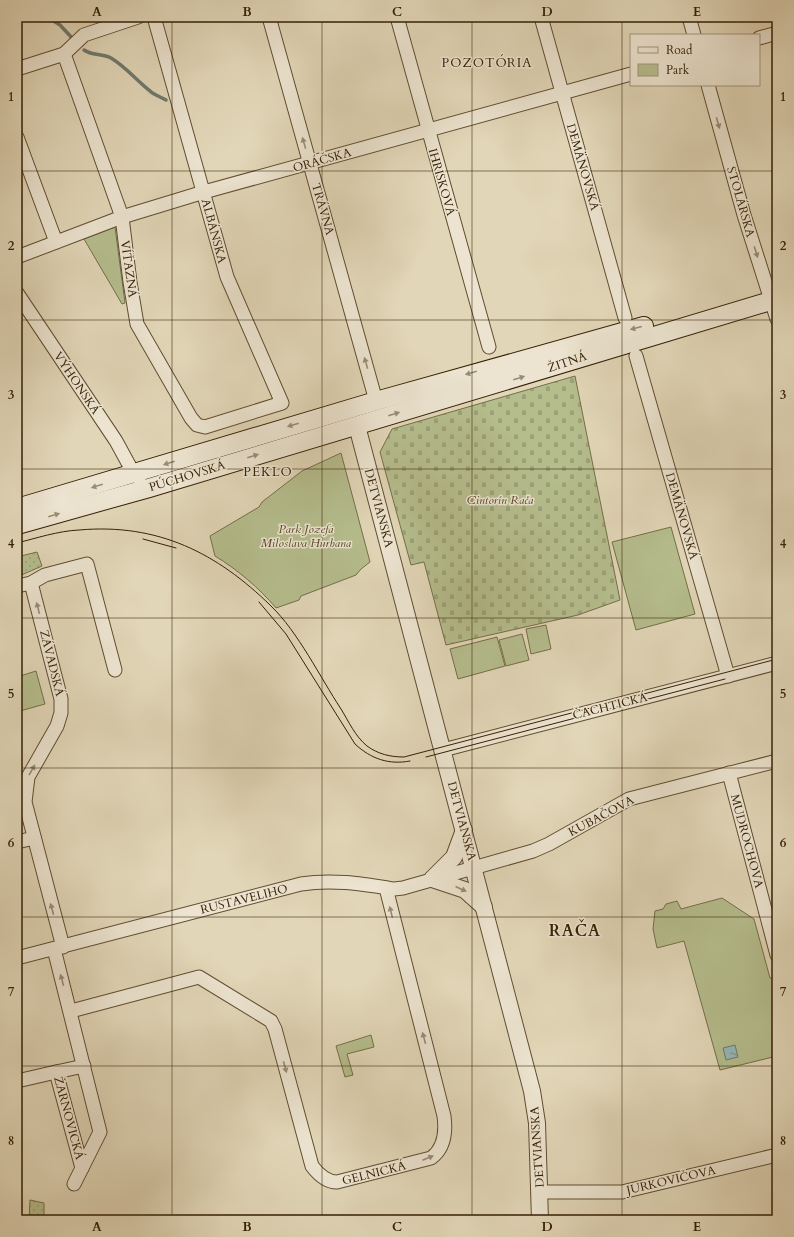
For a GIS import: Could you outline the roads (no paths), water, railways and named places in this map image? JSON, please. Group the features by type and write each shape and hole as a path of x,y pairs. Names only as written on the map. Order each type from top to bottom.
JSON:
{"main road":[{"name":"ŽITNÁ","path":"376,400 773,295"},
{"name":"ŽITNÁ","path":"357,426 773,295"},
{"name":"PÚCHOVSKÁ","path":"17,508 331,415 376,400"},
{"path":"331,415 357,426 376,400"},
{"name":"PÚCHOVSKÁ","path":"17,525 149,488 357,426"}],"street":[{"path":"17,69 64,54 84,35 138,17"},
{"name":"ALBÁNSKA","path":"154,17 227,277 282,403 246,414"},
{"name":"TRÁVNA","path":"268,17 376,400"},
{"name":"IHRISKOVÁ","path":"397,17 489,347"},
{"name":"DEMÄNOVSKÁ","path":"541,17 625,318"},
{"path":"689,17 694,34"},
{"path":"760,38 777,33"},
{"name":"VÍŤAZNÁ","path":"64,54 122,216 137,324 191,418 197,425 204,427 246,414"},
{"name":"ORÁČSKA","path":"17,257 122,216 630,74"},
{"name":"STOLÁRSKA","path":"708,86 773,295 777,319"},
{"path":"17,137 56,242"},
{"name":"VÝHONSKÁ","path":"17,293 116,441 134,474 149,488"},
{"name":"DEMÄNOVSKÁ","path":"636,356 728,676"},
{"name":"DETVIANSKA","path":"357,426 532,1091 537,1123 540,1220"},
{"path":"17,586 31,583 45,575 87,564 115,670"},
{"name":"ZÁVADSKÁ","path":"31,583 61,699 61,707 57,726 28,777 25,802 58,948 70,1011"},
{"name":"ČACHTICKÁ","path":"443,750 777,663"},
{"name":"KUBAČOVA","path":"474,868 541,848 629,799 777,760"},
{"name":"MUDROCHOVA","path":"729,773 777,955"},
{"path":"464,830 454,857 432,879 462,889 484,907"},
{"path":"17,842 34,838"},
{"name":"RUSTAVELIHO","path":"17,958 301,884 335,881 386,888 403,888 474,868"},
{"name":"GELNICKÁ","path":"70,1011 199,977 271,1021 275,1029 312,1166 319,1175 336,1182 428,1159 439,1149 445,1131 444,1116 386,888"},
{"name":"ŽARNOVICKÁ","path":"70,1011 100,1132 74,1184"},
{"name":"ŽARNOVICKÁ","path":"82,1168 56,1072 84,1066"},
{"path":"17,1081 56,1072"},
{"name":"JURKOVIČOVA","path":"540,1192 622,1192 777,1155"}],"water":[{"path":"735,1045 738,1057 726,1060 723,1048"}],"waterway":[{"path":"47,17 60,25 74,40"},
{"path":"84,50 111,58 152,92 166,100"}],"tram line":[{"path":"17,543 63,532 108,529 135,531 160,537 207,557 250,587 281,617 308,655 352,729 359,738 375,751 394,756 404,757 777,659"},
{"path":"143,539 176,548"},
{"path":"259,602 286,634 355,744 367,754 381,760 395,762 410,761"},
{"path":"426,757 725,679"}],"district":[{"name":"POZOTÓRIA","path":"487,62"},
{"name":"PEKLO","path":"268,471"},
{"name":"RAČA","path":"575,930"}],"park label":[{"name":"Cintorín Rača","path":"500,500"},
{"name":"Park Jozefa Miloslava Hurbana","path":"306,536"}]}
